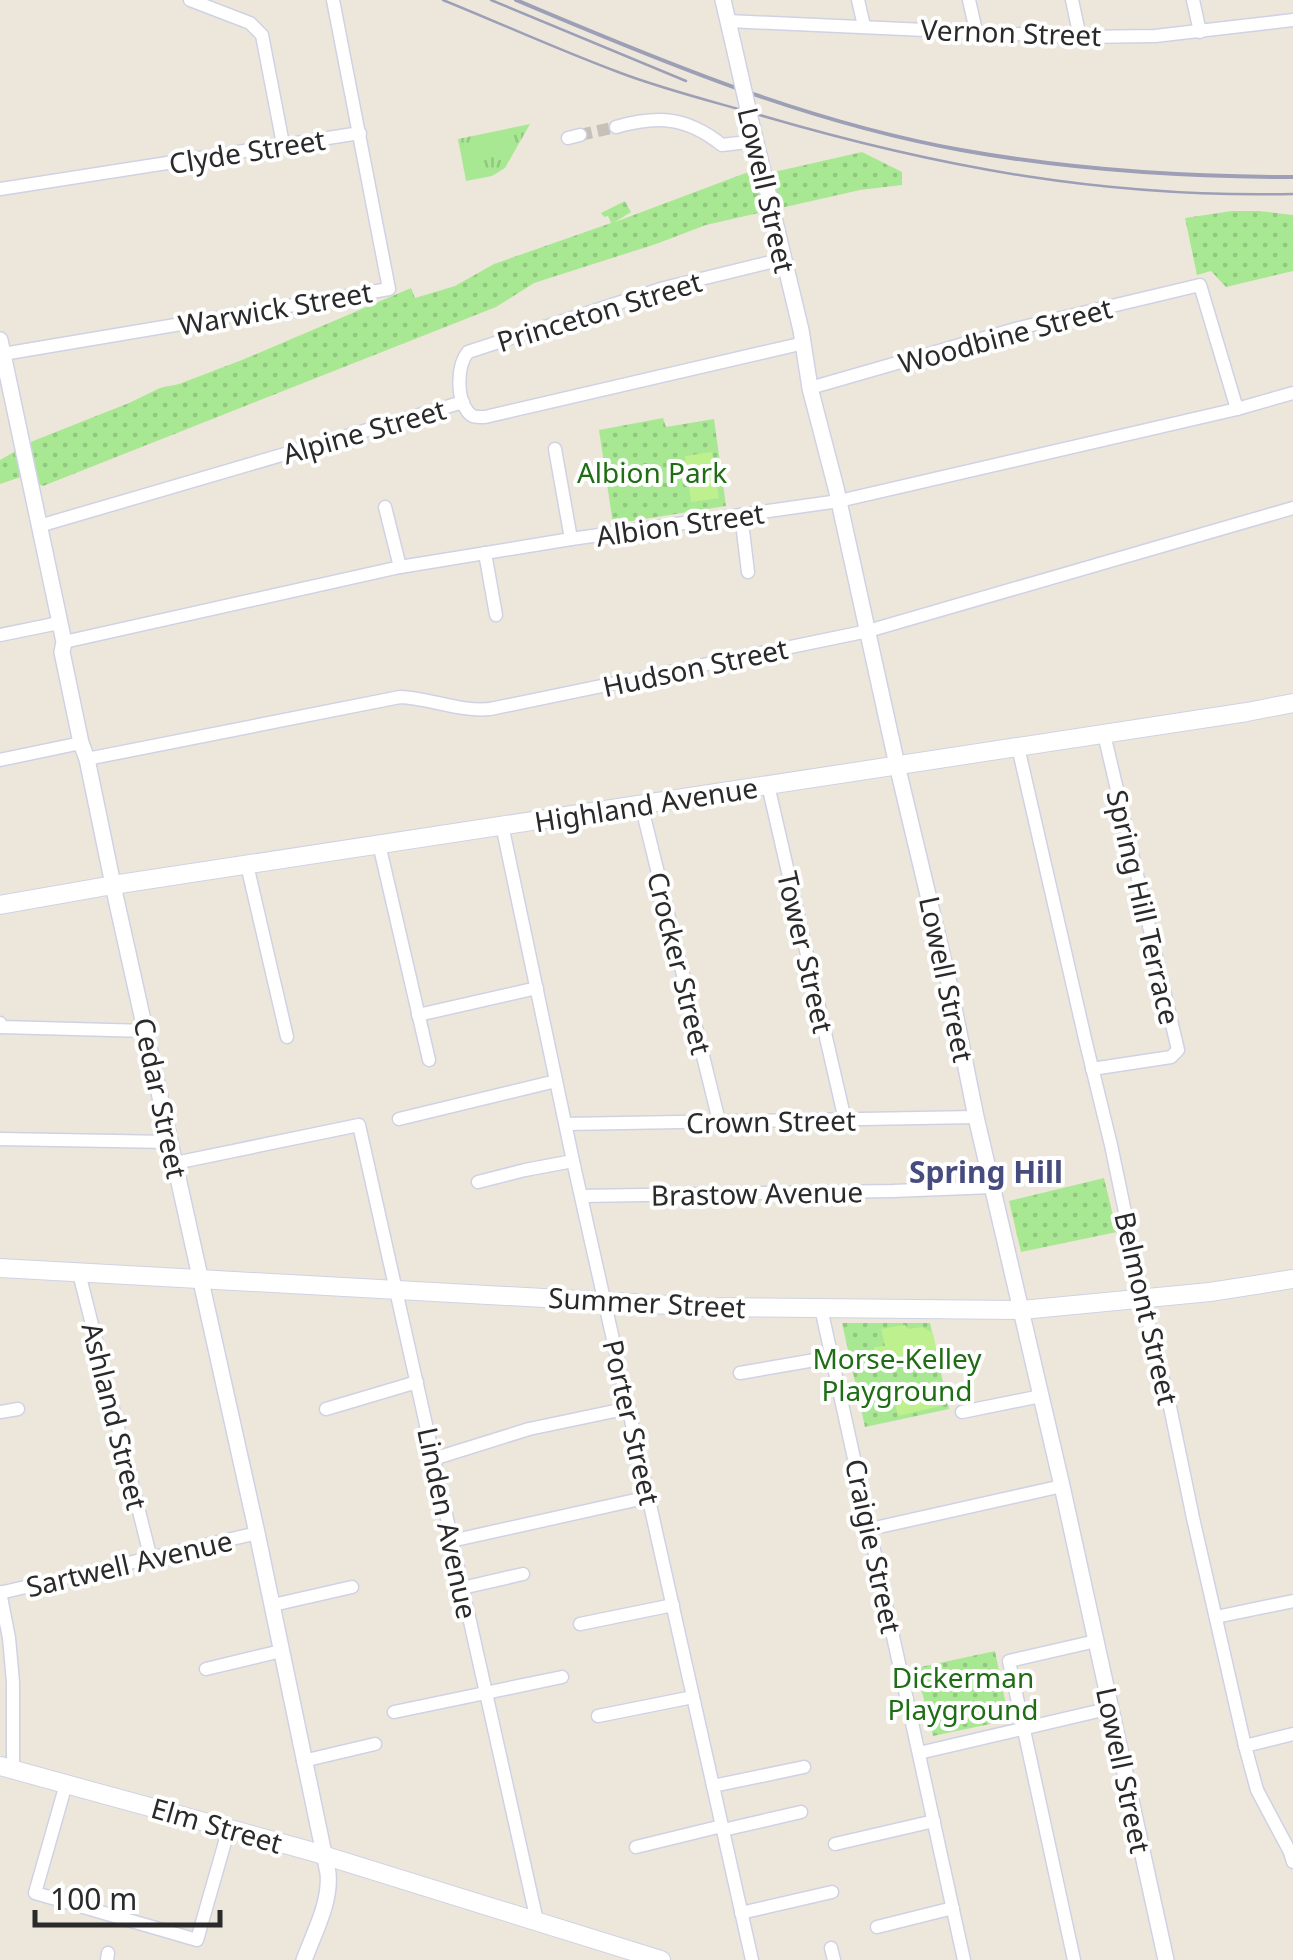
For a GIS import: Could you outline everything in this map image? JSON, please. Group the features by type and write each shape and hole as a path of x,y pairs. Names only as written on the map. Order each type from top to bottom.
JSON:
{"main road":[{"name":"Highland Avenue","path":"0,905 1293,703"},
{"name":"Summer Street","path":"0,1268 705,1306 1022,1310 1293,1279"},
{"name":"Elm Street","path":"6,1767 325,1856 661,1960"}],"street":[{"path":"190,0 250,23 262,34 284,144"},
{"name":"Clyde Street","path":"0,189 360,133 333,0"},
{"name":"Lowell Street","path":"723,0 941,949 1166,1960"},
{"path":"858,0 864,26"},
{"path":"969,0 976,32"},
{"path":"1072,0 1080,37"},
{"path":"1193,0 1200,32"},
{"name":"Vernon Street","path":"728,21 1080,37 1200,32 1293,20"},
{"path":"616,127 638,121 671,120 700,129 722,145 756,141"},
{"name":"Warwick Street","path":"2,347 390,289 360,133"},
{"name":"Princeton Street","path":"462,402 460,362 468,352 664,288 783,259"},
{"name":"Woodbine Street","path":"810,388 1018,328 1200,284 1237,409"},
{"name":"Alpine Street","path":"39,526 462,402 468,412 484,418 804,343"},
{"name":"Cedar Street","path":"2,347 4,376 64,642 62,652 325,1856 328,1889 304,1960"},
{"name":"Albion Street","path":"64,642 400,568 839,501 1293,393"},
{"path":"555,449 571,540"},
{"path":"385,507 400,568"},
{"name":"Hudson Street","path":"0,760 84,751 400,697 490,709 868,631 1293,508"},
{"path":"741,515 748,572"},
{"path":"486,553 496,615"},
{"path":"0,635 59,623"},
{"name":"Spring Hill Terrace","path":"1092,1069 1171,1058 1178,1050 1104,734"},
{"name":"Belmont Street","path":"1018,747 1245,1746 1256,1790 1288,1836 1293,1862"},
{"name":"Tower Street","path":"768,785 845,1120"},
{"name":"Crocker Street","path":"641,804 719,1121"},
{"name":"Porter Street","path":"502,826 752,1960"},
{"path":"379,844 428,1060"},
{"path":"247,865 287,1037"},
{"path":"418,1015 536,988"},
{"path":"0,1025 147,1031"},
{"path":"399,1119 556,1080"},
{"name":"Crown Street","path":"566,1124 976,1117"},
{"name":"Linden Avenue","path":"175,1163 359,1125 536,1921"},
{"path":"0,1139 170,1142"},
{"path":"478,1182 574,1161"},
{"name":"Brastow Avenue","path":"582,1196 992,1187"},
{"name":"Ashland Street","path":"80,1273 150,1559"},
{"name":"Craigie Street","path":"821,1308 964,1960"},
{"path":"740,1374 832,1358"},
{"path":"326,1408 417,1382"},
{"path":"962,1412 1041,1396"},
{"path":"432,1459 529,1429 629,1408"},
{"path":"0,1412 18,1409"},
{"path":"870,1529 1062,1486"},
{"path":"451,1542 649,1497"},
{"name":"Sartwell Avenue","path":"0,1592 257,1533"},
{"path":"462,1588 523,1574"},
{"path":"272,1605 352,1587"},
{"path":"0,1592 13,1682 6,1767"},
{"path":"1216,1618 1293,1601"},
{"path":"580,1624 673,1606"},
{"path":"1074,1960 1010,1661 1096,1641"},
{"path":"206,1669 282,1651"},
{"path":"394,1712 562,1678"},
{"path":"598,1716 693,1697"},
{"path":"919,1753 1111,1708"},
{"path":"1245,1746 1293,1734"},
{"path":"303,1761 375,1744"},
{"path":"713,1786 804,1767"},
{"path":"66,1784 35,1893 197,1940 229,1828"},
{"path":"636,1847 801,1812"},
{"path":"835,1844 934,1821"},
{"path":"741,1913 832,1892"},
{"path":"877,1926 953,1908"}],"green space":[{"path":"530,124 505,168 492,176 466,181 458,139"},
{"path":"862,152 902,172 902,185 860,190 706,225 534,283 496,307 43,486 21,477 0,484 0,460 33,441 160,388 242,360 411,288 415,298 455,286 494,264 611,223 601,213 625,201 631,212 615,222 751,171 774,172"},
{"path":"1232,211 1293,215 1293,271 1226,287 1211,271 1197,275 1185,218"},
{"name":"Albion Park","path":"663,418 666,427 714,419 726,506 613,524 599,430"},
{"path":"712,452 719,498 691,502 685,456"},
{"path":"1104,1178 1117,1232 1021,1252 1009,1201"},
{"name":"Morse-Kelley Playground","path":"842,1323 930,1323 949,1409 865,1427"},
{"path":"905,1325 908,1329 922,1327 933,1333 937,1353 889,1364 886,1352 874,1354 874,1347 885,1346 881,1329"},
{"path":"938,1380 944,1405 898,1416 892,1391"},
{"name":"Dickerman Playground","path":"995,1651 1009,1720 933,1736 916,1668"}],"tunnel":[{"path":"580,135 616,127"}],"tram line":[{"path":"443,0 618,72 895,151 1090,185 1224,194 1293,194"},
{"path":"491,0 686,81"}],"railway":[{"path":"516,0 734,87 903,138 1002,157 1085,167 1209,176 1293,177"}],"district":[{"name":"Spring Hill","path":"986,1171"}]}
